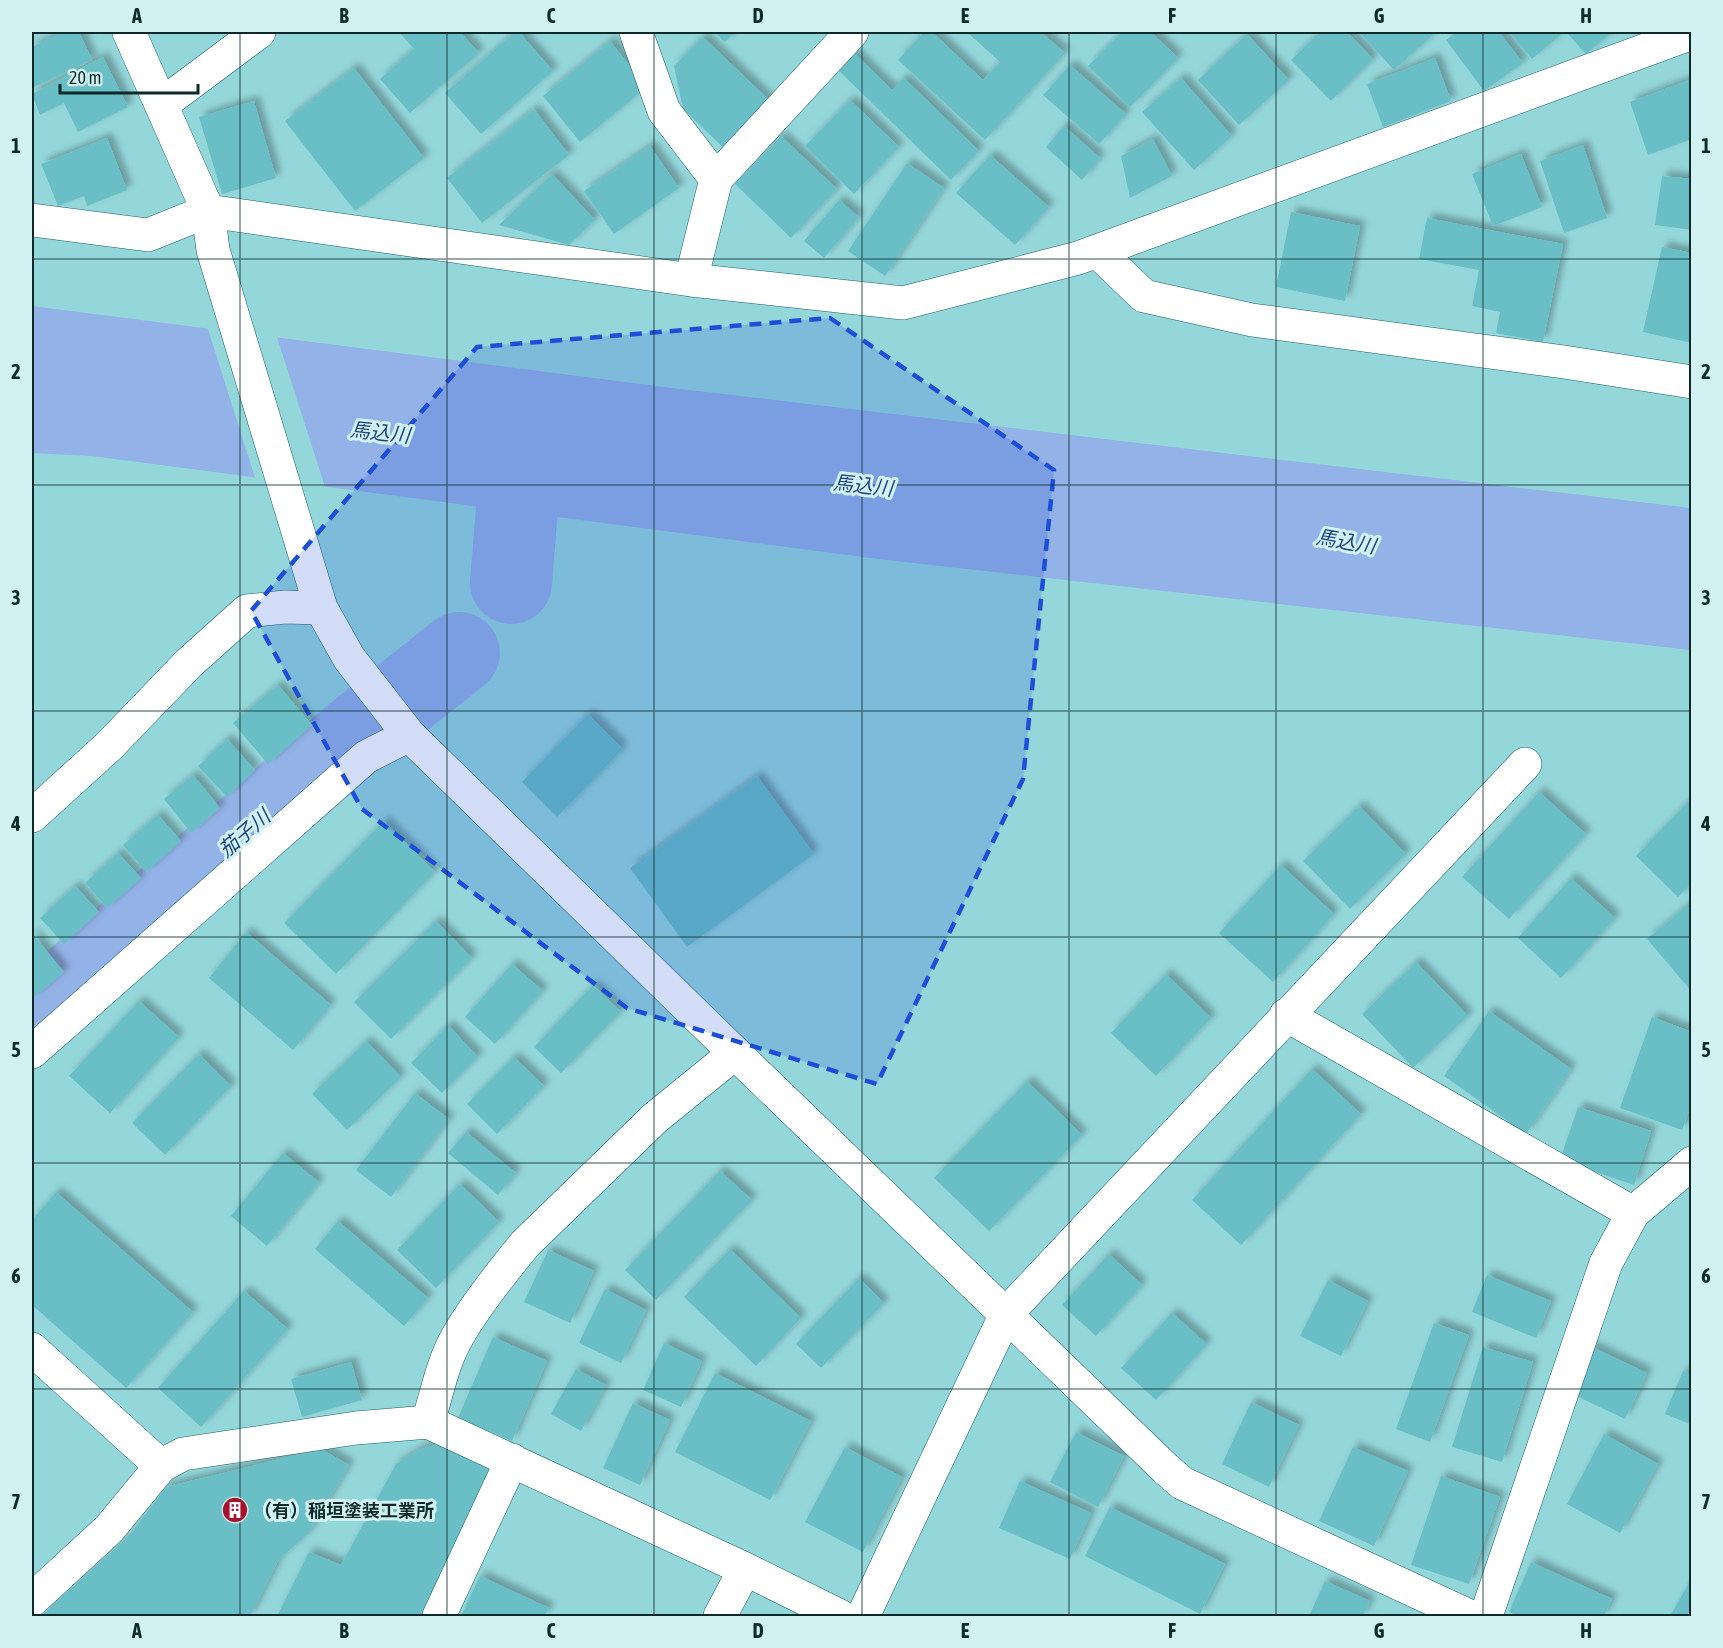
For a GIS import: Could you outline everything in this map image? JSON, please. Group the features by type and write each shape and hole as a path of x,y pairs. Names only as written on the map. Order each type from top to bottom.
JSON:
{"street":[{"path":"129,32 208,211 213,250 318,594 349,658 409,735 735,1053 1182,1483 1469,1617"},
{"path":"161,105 259,32"},
{"path":"636,32 664,111 716,179"},
{"path":"691,280 716,179 852,32"},
{"path":"32,220 148,235 208,211 691,280 903,303 1078,258 1639,40 1692,33"},
{"path":"1097,251 1144,296 1252,320 1692,382"},
{"path":"32,816 109,746 189,663 247,611 285,606 318,594"},
{"path":"32,1052 366,758 409,735"},
{"path":"863,1617 1006,1314 1525,764"},
{"path":"1286,1015 1633,1213"},
{"path":"429,1422 458,1335 519,1252 655,1118 735,1053"},
{"path":"1486,1617 1606,1263 1633,1213 1692,1163"},
{"path":"32,1349 161,1466"},
{"path":"32,1600 109,1529 161,1466 183,1454 356,1428 429,1422 745,1569 840,1617"},
{"path":"438,1617 512,1460"},
{"path":"720,1617 745,1569"}],"highlighted area":[{"path":"830,318 1054,470 1023,779 877,1084 627,1008 362,809 251,611 477,347"}],"water":[{"name":"馬込川","path":"32,306 672,388 1691,508 1691,650 878,559 92,456 32,453"}],"pier":[{"path":"207,326 276,334 326,490 256,481"}],"building":[{"path":"64,32 79,32 92,60 32,88 32,47"},
{"path":"399,32 460,32 479,53 410,113 380,79 414,49"},
{"path":"515,32 519,32 553,71 481,134 445,93"},
{"path":"714,32 735,32 725,42"},
{"path":"924,32 932,32 983,80 1000,62 967,32 1041,32 1065,53 985,140 898,60"},
{"path":"1122,32 1151,32 1178,58 1130,107 1088,66"},
{"path":"1320,32 1347,32 1373,59 1331,101 1291,60"},
{"path":"1359,32 1436,32 1394,70"},
{"path":"1457,32 1499,32 1523,63 1484,91 1446,40"},
{"path":"1509,32 1564,32 1532,59"},
{"path":"1566,32 1608,32 1610,34 1586,54"},
{"path":"1247,34 1289,80 1239,125 1198,80"},
{"path":"703,37 774,105 729,153 683,109 674,66"},
{"path":"610,41 647,87 580,142 543,96"},
{"path":"854,53 892,90 904,78 979,151 951,180 838,70"},
{"path":"103,57 128,107 78,132 64,103 40,115 32,94"},
{"path":"1435,58 1451,101 1383,127 1367,84"},
{"path":"1070,65 1126,114 1099,144 1043,95"},
{"path":"354,68 424,158 355,211 285,121"},
{"path":"1181,78 1232,136 1194,170 1142,112"},
{"path":"1692,79 1692,139 1648,155 1630,102"},
{"path":"850,100 899,147 854,194 805,146"},
{"path":"254,101 276,178 222,194 199,117"},
{"path":"534,109 569,155 482,223 447,178"},
{"path":"1064,126 1100,158 1082,180 1046,147"},
{"path":"781,136 837,189 791,238 735,184"},
{"path":"107,138 127,190 87,206 84,196 58,206 41,164"},
{"path":"1153,139 1172,176 1130,198 1121,156"},
{"path":"1583,145 1607,218 1564,233 1540,161"},
{"path":"650,146 679,188 614,234 584,191"},
{"path":"1521,154 1542,207 1493,226 1472,174"},
{"path":"990,155 1049,207 1015,245 956,193"},
{"path":"907,163 944,188 885,276 848,251"},
{"path":"552,174 595,220 569,245 499,225"},
{"path":"1662,176 1692,179 1692,230 1655,225"},
{"path":"839,200 859,217 824,258 804,241"},
{"path":"1291,212 1360,226 1345,301 1276,287"},
{"path":"1427,218 1563,244 1543,342 1496,333 1500,312 1472,306 1479,270 1419,259"},
{"path":"1662,247 1692,253 1692,343 1643,332"},
{"path":"278,685 312,725 268,764 233,723"},
{"path":"588,714 623,749 557,817 522,782"},
{"path":"227,739 255,770 227,797 198,766"},
{"path":"193,775 220,808 191,833 164,799"},
{"path":"757,776 814,854 687,947 630,868"},
{"path":"1539,792 1586,834 1509,919 1462,877"},
{"path":"1686,804 1692,809 1692,883 1678,897 1636,856"},
{"path":"1359,806 1406,854 1350,909 1303,861"},
{"path":"158,815 181,841 146,872 123,845"},
{"path":"384,821 435,872 336,974 284,923"},
{"path":"118,853 141,878 107,908 85,883"},
{"path":"1281,865 1334,914 1273,982 1219,933"},
{"path":"1571,878 1615,918 1561,978 1518,938"},
{"path":"75,886 99,912 64,944 40,918"},
{"path":"1687,906 1692,911 1692,992 1647,939"},
{"path":"436,921 472,958 391,1039 354,1002"},
{"path":"246,932 331,1005 293,1050 209,978"},
{"path":"32,933 64,972 32,999"},
{"path":"1416,962 1468,1016 1413,1068 1362,1014"},
{"path":"512,964 543,991 495,1044 465,1017"},
{"path":"1166,974 1211,1018 1156,1076 1111,1033"},
{"path":"593,985 621,1012 561,1073 534,1047"},
{"path":"139,1001 179,1037 110,1113 69,1076"},
{"path":"1489,1011 1571,1069 1526,1134 1444,1076"},
{"path":"1652,1017 1692,1032 1692,1103 1682,1130 1620,1108"},
{"path":"448,1025 478,1057 442,1093 411,1063"},
{"path":"366,1041 401,1077 347,1130 312,1094"},
{"path":"199,1054 231,1086 165,1155 132,1123"},
{"path":"514,1057 544,1086 497,1134 467,1104"},
{"path":"1312,1069 1361,1114 1241,1245 1192,1200"},
{"path":"1027,1081 1082,1135 989,1231 934,1178"},
{"path":"415,1093 449,1119 391,1197 356,1170"},
{"path":"1578,1107 1651,1131 1634,1185 1560,1160"},
{"path":"466,1132 516,1173 498,1195 448,1153"},
{"path":"283,1153 319,1182 267,1246 231,1216"},
{"path":"720,1171 752,1200 656,1300 625,1270"},
{"path":"460,1184 499,1222 436,1288 397,1250"},
{"path":"56,1192 193,1312 126,1388 32,1305 32,1220"},
{"path":"338,1221 428,1298 404,1326 315,1249"},
{"path":"730,1249 801,1318 756,1366 684,1297"},
{"path":"548,1250 594,1271 570,1323 524,1302"},
{"path":"1109,1254 1142,1285 1096,1336 1062,1305"},
{"path":"1487,1275 1551,1301 1536,1338 1472,1312"},
{"path":"859,1278 884,1303 821,1368 796,1344"},
{"path":"1328,1280 1368,1301 1341,1356 1300,1336"},
{"path":"605,1289 646,1310 621,1363 579,1343"},
{"path":"244,1291 288,1329 201,1427 158,1388"},
{"path":"1172,1313 1207,1344 1156,1400 1121,1368"},
{"path":"1434,1323 1469,1335 1430,1442 1396,1429"},
{"path":"493,1337 547,1361 512,1441 458,1418"},
{"path":"664,1343 702,1361 681,1407 643,1390"},
{"path":"1590,1346 1647,1373 1625,1419 1568,1392"},
{"path":"1483,1347 1533,1362 1502,1462 1452,1447"},
{"path":"351,1362 362,1400 302,1417 291,1379"},
{"path":"576,1369 606,1385 581,1431 551,1414"},
{"path":"1683,1371 1692,1375 1692,1425 1665,1414"},
{"path":"715,1373 811,1421 770,1500 675,1452"},
{"path":"1251,1402 1299,1425 1269,1487 1222,1464"},
{"path":"633,1403 670,1420 640,1485 603,1468"},
{"path":"1076,1432 1124,1456 1098,1507 1050,1482"},
{"path":"1604,1434 1658,1464 1620,1533 1567,1504"},
{"path":"449,1441 496,1466 421,1616 277,1616 309,1552 341,1565 396,1464 418,1450"},
{"path":"845,1447 902,1477 863,1552 805,1522"},
{"path":"1353,1447 1408,1471 1374,1546 1319,1521"},
{"name":"（有）稲垣塗装工業所","path":"321,1449 349,1465 308,1534 279,1559 250,1616 41,1616 130,1535 166,1487"},
{"path":"1441,1476 1500,1497 1469,1584 1411,1565"},
{"path":"1020,1481 1091,1513 1070,1559 999,1528"},
{"path":"1110,1507 1225,1564 1200,1614 1085,1556"},
{"path":"1531,1562 1612,1599 1604,1616 1518,1616 1509,1612"},
{"path":"480,1576 549,1608 545,1616 461,1616"},
{"path":"1692,1578 1692,1616 1670,1616"},
{"path":"1325,1581 1370,1601 1363,1616 1309,1616"}],"waterway":[{"name":"茄子川","path":"511,583 522,446"},
{"name":"茄子川","path":"32,1019 351,739 459,653"}],"place":[{"name":"（有）稲垣塗装工業所","path":"235,1510"}]}
